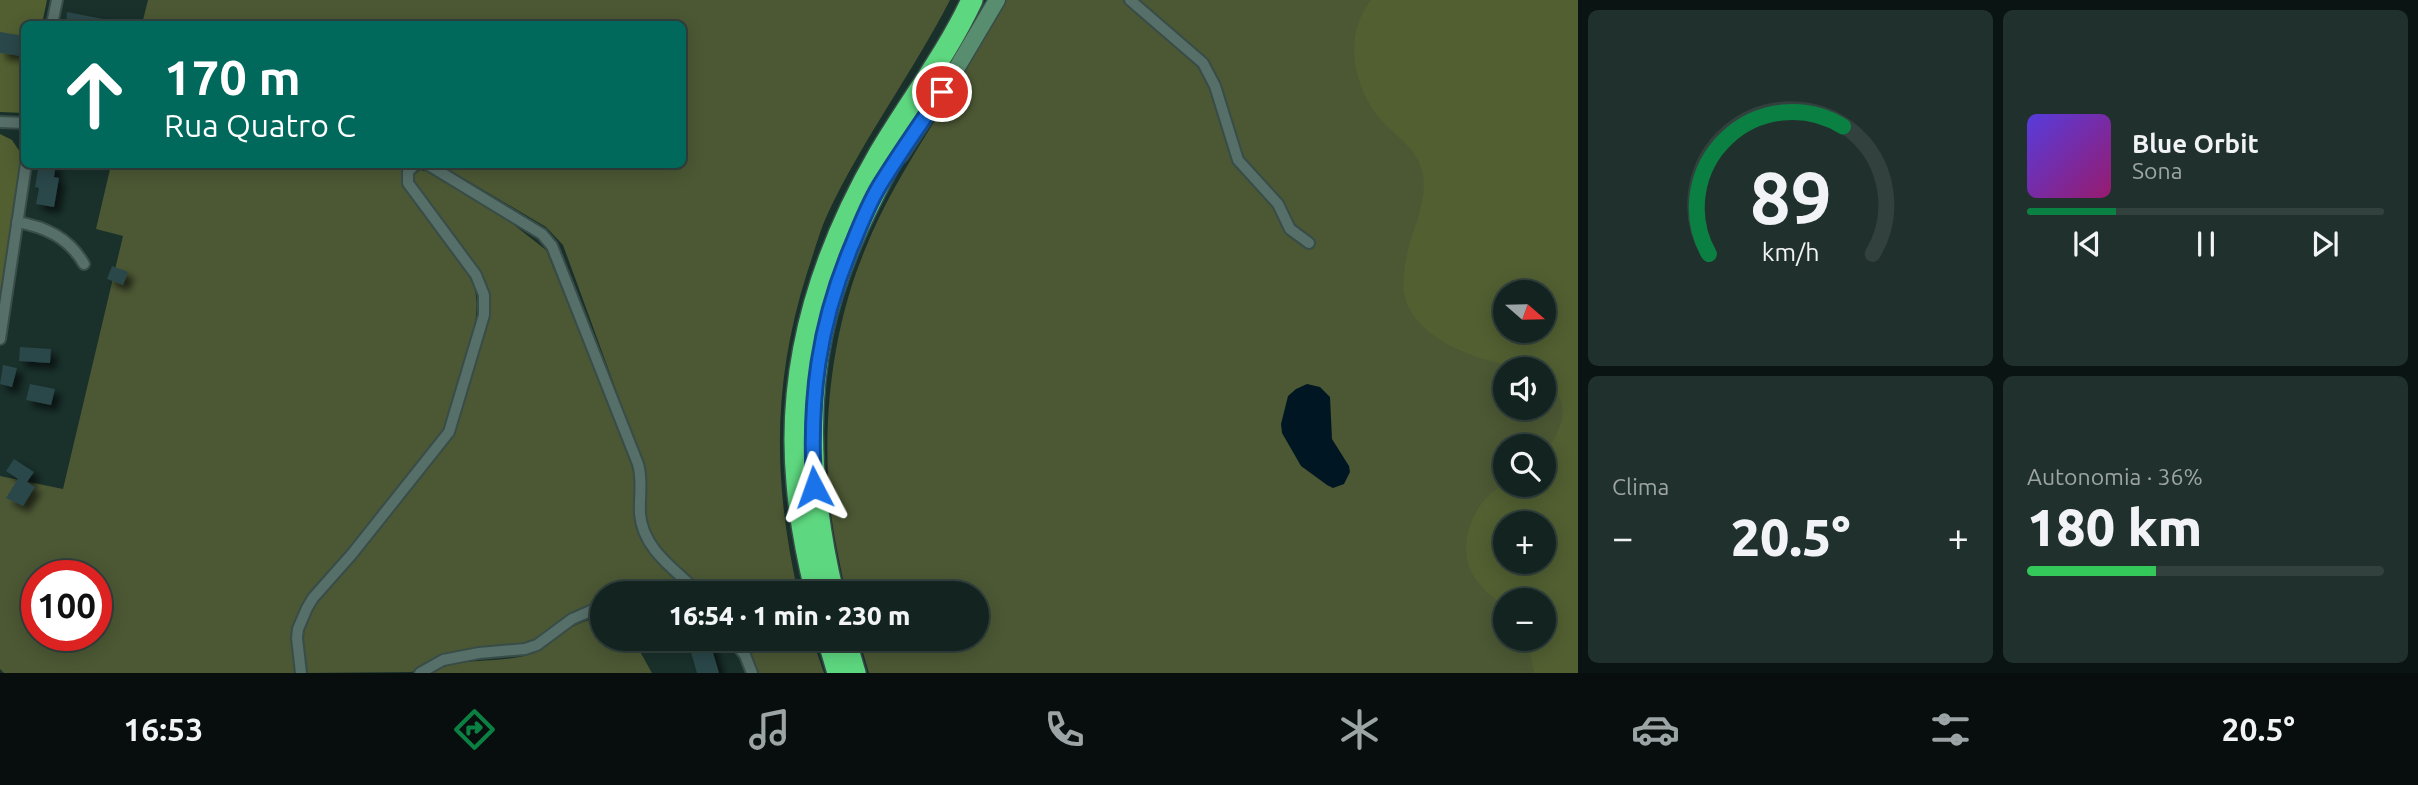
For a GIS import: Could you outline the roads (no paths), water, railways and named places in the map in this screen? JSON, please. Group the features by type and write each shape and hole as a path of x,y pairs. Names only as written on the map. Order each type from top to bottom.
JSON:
{"highway":[{"path":"814,581 799,508 795,449 798,388 810,318 826,264 846,214 972,0"},
{"path":"831,581 818,520 812,449 822,333 834,292 863,218 904,140 988,0"},
{"path":"832,651 838,673"},
{"path":"849,651 855,673"}],"street":[{"path":"53,21 57,0"},
{"path":"879,187 952,76 997,0"},
{"path":"1130,0 1203,64 1215,86 1238,160 1278,204 1290,229 1309,243"},
{"path":"0,122 21,123"},
{"path":"0,339 25,168"},
{"path":"301,673 298,629 307,608 449,432 481,327 485,303 482,285 408,183 408,172 412,168"},
{"path":"434,168 542,234 552,246 638,464 641,481 640,514 647,537 661,557 686,581"},
{"path":"17,222 34,225 66,241 84,264"},
{"path":"421,673 443,660 537,645 572,619 590,611"},
{"path":"742,651 752,673"}],"water":[{"path":"1307,384 1320,387 1330,397 1332,439 1349,466 1350,472 1344,484 1333,488 1301,466 1282,433 1281,424 1288,396"}]}
